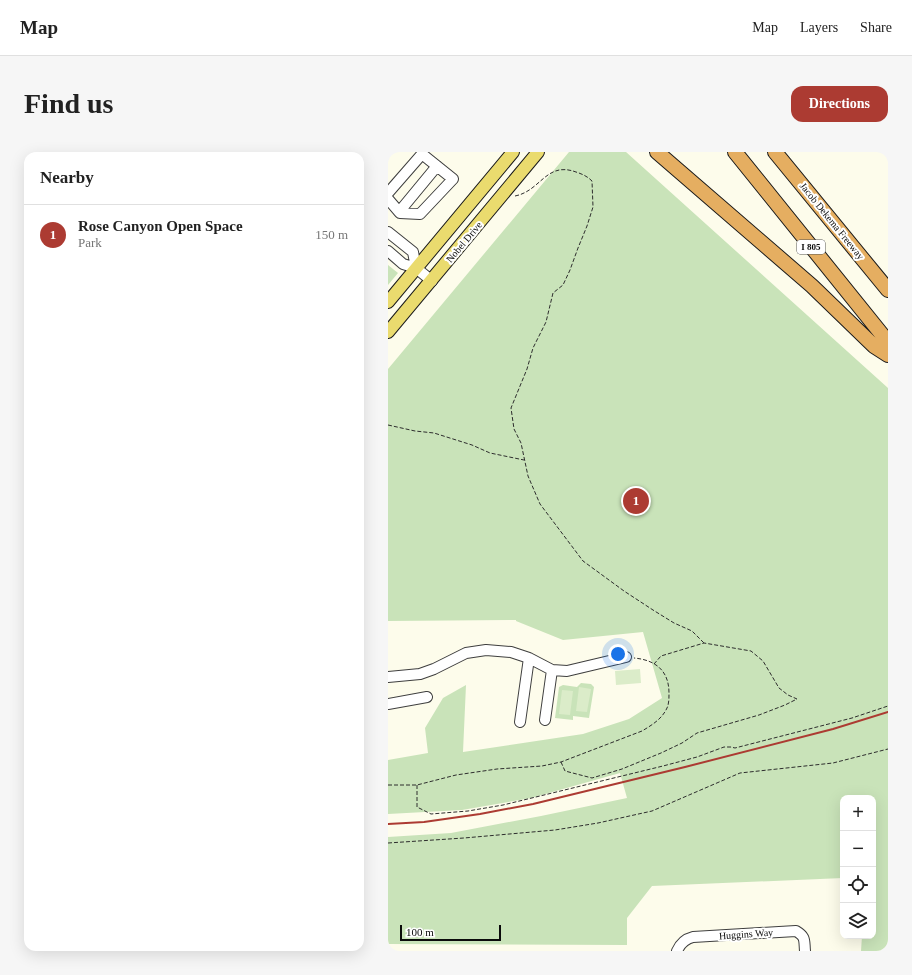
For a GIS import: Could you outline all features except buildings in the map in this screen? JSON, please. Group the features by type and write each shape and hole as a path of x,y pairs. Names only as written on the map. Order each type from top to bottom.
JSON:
{"highway":[{"path":"657,152 812,286 874,346 888,355"},
{"name":"I 805","path":"735,152 888,342"},
{"name":"Jacob Dekema Freeway","path":"775,152 888,290"}],"main road":[{"name":"Nobel Drive","path":"388,302 513,152"},
{"name":"Nobel Drive","path":"388,332 538,152"}],"street":[{"path":"388,193 422,154 453,179 420,214 400,213 388,199"},
{"path":"399,212 437,166"},
{"path":"388,232 413,252 416,268"},
{"path":"388,251 403,264 416,268 432,281"},
{"path":"388,677 420,674 434,669 466,653 486,650 511,652 529,658 552,670 567,671 626,657"},
{"path":"520,722 529,658"},
{"path":"545,720 552,670"},
{"path":"388,704 427,697"},
{"name":"Huggins Way","path":"677,951 679,946 687,939 693,937 796,931 804,938 805,951"}],"path":[{"path":"515,196 532,189 548,174 557,170 569,170 588,176 592,181 593,207 587,226 563,285 553,293 546,322 533,348 527,369 511,408 514,429 521,443 528,476 540,504 584,561 624,591 653,610 674,623 692,631 704,643"},
{"path":"388,425 434,433 472,445 490,453 525,460"},
{"path":"560,762 565,771 592,778 622,769 661,753 682,743 697,733 759,715 796,699 779,688 763,661 751,651 704,643 661,656 654,664"},
{"path":"388,785 416,786 456,775 498,769 542,766 560,762 652,726 662,717 667,708 669,701 668,680 663,670 654,664 642,659 626,657"},
{"path":"416,786 418,807 431,814 468,811 503,805 663,766 697,757 724,747 731,746 735,748 852,718 888,706"},
{"path":"388,843 555,830 598,823 652,811 740,774 833,763 888,749"}],"green space":[{"path":"569,152 626,152 888,388 888,951 861,951 862,939 876,939 876,795 840,795 840,878 652,886 627,918 627,945 388,944 388,837 451,833 627,798 620,773 531,798 462,810 388,814 388,760 428,753 425,728 443,698 466,685 463,752 583,734 629,719 662,698 643,632 563,640 516,620 388,621 388,369"},
{"path":"388,265 398,273 388,285"},
{"path":"640,669 641,683 616,685 615,671"},
{"path":"581,683 591,684 594,687 589,718 573,716 573,720 555,718 559,687 563,685 577,687"},
{"path":"579,687 591,689 587,712 576,711"},
{"path":"562,690 573,691 570,715 559,714"}],"railway":[{"path":"388,824 424,822 480,814 533,804 833,729 888,712"}],"place":[{"name":"Rose Canyon Open Space","path":"636,501"}]}
